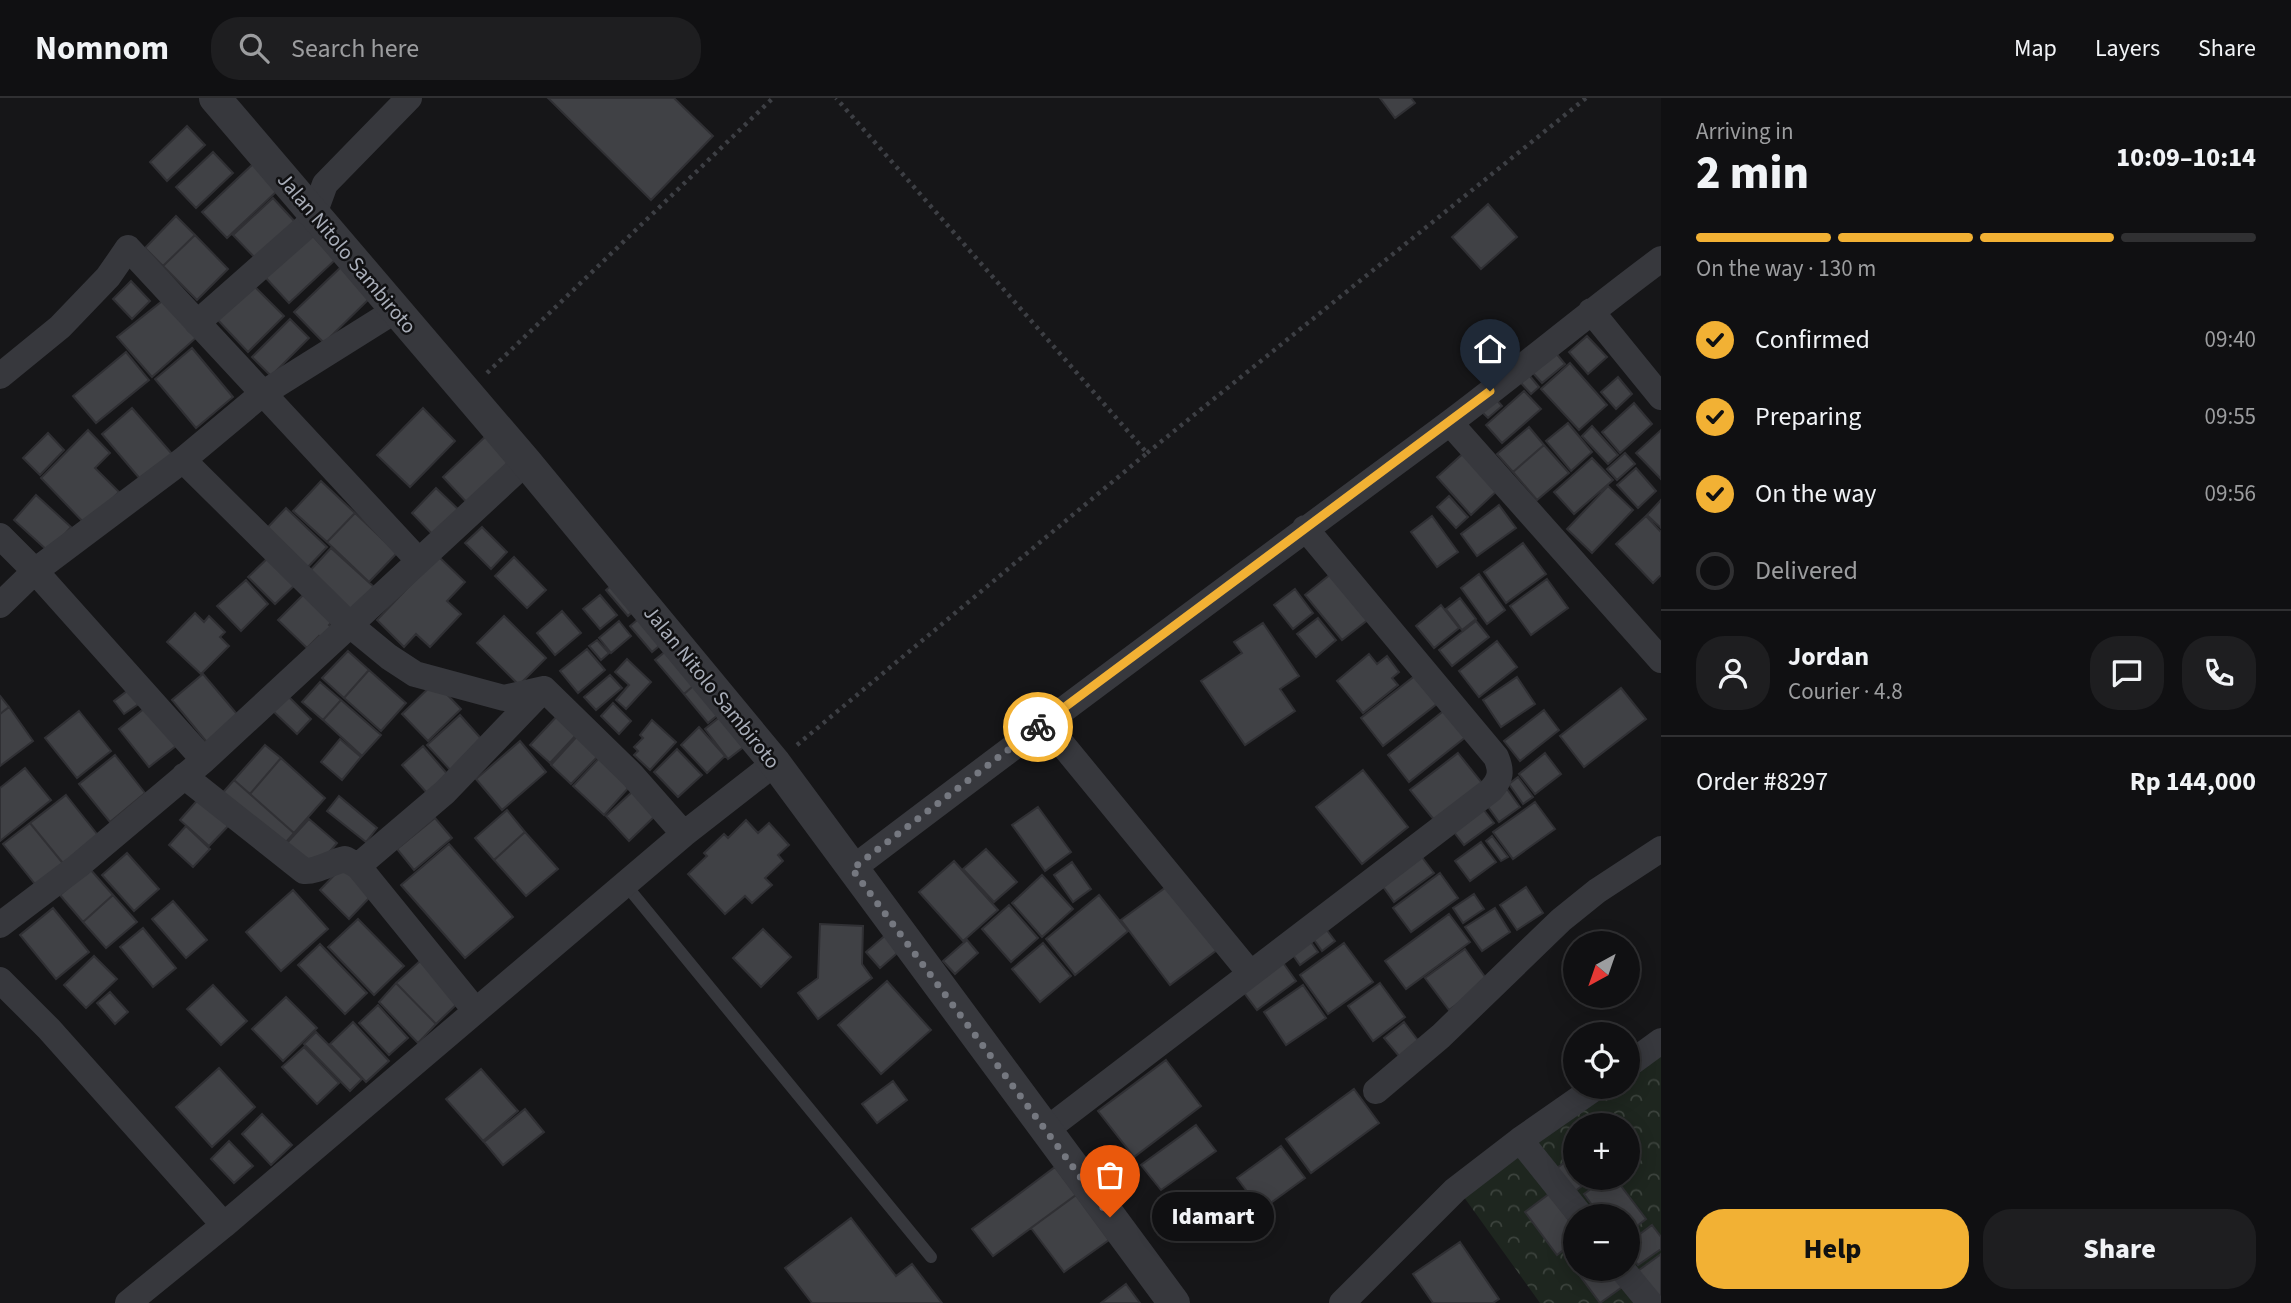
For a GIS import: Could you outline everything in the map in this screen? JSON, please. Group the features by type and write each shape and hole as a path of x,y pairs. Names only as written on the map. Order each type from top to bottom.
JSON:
{"street":[{"name":"Jalan Nitolo Sambiroto","path":"215,98 526,462 775,763 1174,1303"},
{"path":"197,323 316,215 324,184 409,98"},
{"path":"292,188 324,184"},
{"path":"0,376 60,327 108,277 128,248 419,561"},
{"path":"852,869 1044,722 1450,423 1661,259"},
{"path":"0,605 35,571 183,460 262,394 396,310"},
{"path":"1591,311 1661,397"},
{"path":"1450,423 1661,660"},
{"path":"183,460 350,625 415,674 466,690 504,698 544,689"},
{"path":"0,925 78,866 194,768 526,462"},
{"path":"1046,1130 1491,790 1499,781 1501,768 1496,757 1305,528"},
{"path":"0,536 35,571 194,768 304,870 312,872 329,863 345,859 358,866 475,1010"},
{"path":"544,689 632,775 684,834"},
{"path":"358,866 445,792 544,689"},
{"path":"1044,722 1250,973"},
{"path":"128,1303 684,834 775,763"},
{"path":"1376,1091 1441,1035 1561,920 1597,891 1661,849"},
{"path":"0,980 49,1029 223,1225"},
{"path":"1640,1056 1661,1041"},
{"path":"1342,1303 1455,1190 1579,1099"},
{"path":"1520,1140 1571,1204"},
{"path":"1632,1281 1650,1303"}],"lane":[{"path":"625,884 932,1257"}],"path":[{"path":"467,393 773,98"},
{"path":"836,98 1147,453"},
{"path":"775,763 1147,453 1586,98"}],"green space":[{"path":"1661,1042 1661,1303 1540,1303 1461,1193 1563,1116 1563,1190 1640,1190 1640,1113 1567,1113 1586,1099 1640,1099 1640,1058"}],"building":[{"path":"548,98 674,98 713,136 651,200"},
{"path":"1380,98 1411,98 1415,103 1395,118"},
{"path":"187,126 205,145 167,181 150,162"},
{"path":"213,152 233,173 196,208 176,187"},
{"path":"253,164 278,190 227,238 202,212"},
{"path":"273,198 297,224 258,261 233,235"},
{"path":"1488,204 1517,237 1481,269 1452,237"},
{"path":"176,216 195,235 163,266 145,248"},
{"path":"195,235 228,269 197,300 163,266"},
{"path":"312,235 335,260 289,303 265,277"},
{"path":"341,267 371,297 324,343 294,312"},
{"path":"131,281 150,301 132,319 113,299"},
{"path":"251,283 284,316 248,352 216,318"},
{"path":"166,298 198,336 152,377 117,337"},
{"path":"290,319 309,338 271,376 252,357"},
{"path":"1587,336 1607,357 1588,374 1569,352"},
{"path":"192,348 233,397 196,428 155,379"},
{"path":"126,352 149,380 96,423 73,396"},
{"path":"1555,352 1565,364 1542,383 1532,372"},
{"path":"1570,363 1607,405 1579,430 1541,389"},
{"path":"1529,375 1539,387 1531,394 1521,383"},
{"path":"1618,377 1632,394 1616,409 1601,392"},
{"path":"1524,391 1541,409 1502,443 1486,425"},
{"path":"1495,398 1502,406 1488,418 1481,411"},
{"path":"1634,403 1652,424 1620,453 1602,432"},
{"path":"132,408 172,454 141,480 102,434"},
{"path":"423,408 455,441 410,487 377,455"},
{"path":"1568,423 1592,452 1571,471 1546,441"},
{"path":"1592,426 1618,455 1608,464 1582,436"},
{"path":"1529,427 1544,445 1513,472 1497,454"},
{"path":"88,430 110,453 95,468 119,492 86,525 41,478"},
{"path":"1661,430 1661,479 1636,453"},
{"path":"48,433 64,450 40,475 23,458"},
{"path":"489,433 518,464 472,508 443,477"},
{"path":"1544,445 1569,473 1537,500 1513,472"},
{"path":"1467,450 1501,487 1471,515 1437,477"},
{"path":"1625,453 1635,464 1617,480 1607,469"},
{"path":"1592,458 1613,480 1574,514 1554,492"},
{"path":"1636,468 1656,491 1638,508 1617,485"},
{"path":"321,481 355,513 327,542 293,511"},
{"path":"1608,486 1633,510 1592,553 1567,529"},
{"path":"436,488 462,513 436,538 412,513"},
{"path":"36,495 71,527 49,552 14,520"},
{"path":"1449,496 1468,517 1456,528 1437,507"},
{"path":"1661,500 1661,528 1647,515"},
{"path":"1499,505 1516,528 1477,556 1461,534"},
{"path":"286,508 327,547 306,569 266,529"},
{"path":"355,513 397,553 369,582 327,542"},
{"path":"1432,516 1458,552 1437,567 1411,532"},
{"path":"1646,516 1661,532 1661,575 1653,583 1616,544"},
{"path":"482,527 507,552 491,569 465,543"},
{"path":"1523,543 1546,574 1506,603 1484,572"},
{"path":"331,548 374,587 349,613 307,574"},
{"path":"272,554 299,581 275,604 248,577"},
{"path":"438,556 465,582 447,601 461,614 430,647 416,634 404,647 377,620"},
{"path":"514,557 546,590 527,608 495,576"},
{"path":"1337,569 1374,615 1342,640 1305,595"},
{"path":"1479,574 1505,610 1487,624 1461,588"},
{"path":"619,579 640,605 628,616 606,590"},
{"path":"1547,579 1568,608 1531,635 1510,606"},
{"path":"246,580 268,604 241,631 217,606"},
{"path":"309,589 337,617 329,625 336,632 326,643 319,636 307,648 278,620"},
{"path":"1295,589 1313,613 1293,629 1274,605"},
{"path":"600,595 617,615 600,629 583,609"},
{"path":"1460,598 1476,619 1462,630 1446,609"},
{"path":"1441,605 1459,628 1434,648 1416,626"},
{"path":"562,611 581,633 555,655 537,633"},
{"path":"648,611 670,637 652,652 630,626"},
{"path":"195,613 204,622 209,616 225,632 220,637 229,646 201,674 167,642"},
{"path":"504,616 546,658 519,685 477,643"},
{"path":"1318,618 1336,640 1316,657 1297,634"},
{"path":"619,621 631,636 611,653 599,638"},
{"path":"1476,621 1489,637 1452,666 1439,650"},
{"path":"1263,623 1299,676 1280,689 1295,711 1245,745 1201,681 1242,653 1234,642"},
{"path":"597,640 609,653 601,660 589,646"},
{"path":"1497,641 1517,667 1479,697 1459,671"},
{"path":"672,646 700,680 684,694 655,660"},
{"path":"587,649 605,670 578,693 560,671"},
{"path":"348,651 369,670 344,698 322,678"},
{"path":"1369,654 1377,664 1387,656 1399,672 1392,678 1398,685 1363,713 1337,681"},
{"path":"627,659 651,682 626,709 616,700 629,685 615,672"},
{"path":"369,670 406,703 381,731 344,698"},
{"path":"203,674 242,720 210,746 172,700"},
{"path":"610,675 622,688 596,710 584,697"},
{"path":"1416,675 1438,703 1383,746 1361,718"},
{"path":"1517,677 1535,704 1501,727 1483,700"},
{"path":"700,680 725,709 708,723 684,694"},
{"path":"320,682 341,700 323,720 302,702"},
{"path":"435,682 461,709 428,741 402,714"},
{"path":"135,685 146,699 124,714 114,701"},
{"path":"1621,688 1646,719 1584,767 1560,736"},
{"path":"0,696 9,707 0,714"},
{"path":"288,696 311,719 297,734 273,711"},
{"path":"341,700 381,735 362,756 323,720"},
{"path":"151,703 181,742 149,767 119,729"},
{"path":"613,703 631,721 619,734 601,716"},
{"path":"9,707 33,741 0,766 0,714"},
{"path":"1446,709 1467,736 1409,782 1388,755"},
{"path":"1544,710 1559,730 1520,761 1504,741"},
{"path":"79,711 111,751 77,778 45,738"},
{"path":"726,712 750,742 728,759 705,729"},
{"path":"559,714 578,733 550,763 530,745"},
{"path":"460,715 485,743 453,773 427,745"},
{"path":"652,720 676,742 650,770 634,755 638,751 634,747 643,738 640,735"},
{"path":"699,727 725,756 707,773 681,745"},
{"path":"580,733 601,753 571,784 551,765"},
{"path":"340,739 361,757 342,780 321,762"},
{"path":"520,741 546,772 502,810 476,779"},
{"path":"265,745 281,758 250,794 234,780"},
{"path":"423,746 449,776 428,794 402,765"},
{"path":"677,749 702,775 678,797 654,772"},
{"path":"604,753 631,785 604,815 573,786"},
{"path":"1458,753 1486,788 1439,826 1410,790"},
{"path":"1545,753 1561,774 1535,794 1519,774"},
{"path":"115,755 145,793 110,822 79,784"},
{"path":"281,758 325,798 294,833 250,794"},
{"path":"25,768 51,800 0,841 0,788"},
{"path":"1363,770 1408,827 1362,864 1316,807"},
{"path":"1518,777 1533,797 1523,804 1509,784"},
{"path":"234,780 294,833 279,850 219,797"},
{"path":"1507,789 1520,807 1499,822 1486,804"},
{"path":"633,791 656,815 629,841 606,816"},
{"path":"66,795 101,839 66,867 30,823"},
{"path":"202,795 232,822 209,846 180,820"},
{"path":"339,796 377,828 366,842 327,811"},
{"path":"1535,802 1555,829 1513,859 1493,832"},
{"path":"1480,805 1494,823 1464,845 1450,827"},
{"path":"1038,807 1071,852 1045,871 1012,825"},
{"path":"507,810 525,832 494,860 475,838"},
{"path":"435,818 452,838 414,870 397,849"},
{"path":"309,819 337,843 315,869 286,844"},
{"path":"746,820 758,833 769,823 789,845 778,855 783,861 765,878 772,885 752,903 745,896 725,914 688,874 707,856 704,853 724,834 728,838"},
{"path":"30,823 66,867 39,889 3,844"},
{"path":"186,826 210,849 193,867 169,845"},
{"path":"525,832 558,869 526,896 494,860"},
{"path":"1492,836 1508,857 1501,861 1486,841"},
{"path":"1481,842 1496,862 1470,881 1455,861"},
{"path":"449,844 513,917 465,958 401,885"},
{"path":"986,849 1017,882 994,902 963,869"},
{"path":"1418,852 1434,873 1394,902 1379,881"},
{"path":"127,853 159,889 134,911 102,875"},
{"path":"954,861 998,910 963,941 919,892"},
{"path":"1072,862 1091,889 1073,902 1054,875"},
{"path":"342,867 371,896 349,919 320,890"},
{"path":"90,869 113,895 83,922 60,895"},
{"path":"1440,873 1458,898 1411,932 1393,908"},
{"path":"1042,875 1073,909 1042,937 1012,903"},
{"path":"1169,885 1217,950 1170,985 1121,920"},
{"path":"1526,887 1543,913 1517,930 1500,905"},
{"path":"293,890 328,929 281,971 246,932"},
{"path":"1474,894 1484,909 1463,923 1453,908"},
{"path":"113,895 137,922 106,948 83,922"},
{"path":"1099,895 1128,931 1075,975 1046,939"},
{"path":"173,901 207,940 186,958 152,919"},
{"path":"1009,905 1038,938 1011,962 982,929"},
{"path":"53,908 89,952 56,979 20,935"},
{"path":"1495,908 1510,932 1482,951 1465,927"},
{"path":"1449,914 1470,942 1406,989 1385,961"},
{"path":"358,919 404,966 374,995 328,947"},
{"path":"820,924 863,926 862,964 872,978 818,1019 798,993 818,978"},
{"path":"1323,925 1335,941 1322,951 1310,934"},
{"path":"143,928 176,968 153,987 120,947"},
{"path":"763,929 791,957 761,987 733,958"},
{"path":"888,933 902,949 880,968 866,952"},
{"path":"1306,935 1318,952 1300,965 1288,948"},
{"path":"967,940 978,953 955,974 943,961"},
{"path":"1043,943 1071,976 1040,1002 1012,969"},
{"path":"1344,943 1373,982 1328,1014 1300,975"},
{"path":"320,944 367,993 345,1014 298,965"},
{"path":"1465,949 1488,981 1449,1010 1425,978"},
{"path":"94,956 117,979 86,1008 64,985"},
{"path":"1279,957 1296,981 1257,1010 1239,986"},
{"path":"420,961 459,1002 436,1024 396,983"},
{"path":"887,981 931,1030 881,1074 838,1025"},
{"path":"396,983 436,1024 418,1043 379,1002"},
{"path":"1380,983 1405,1017 1373,1041 1348,1006"},
{"path":"213,985 247,1021 221,1045 187,1009"},
{"path":"1303,985 1326,1018 1286,1045 1264,1012"},
{"path":"110,992 128,1012 115,1024 97,1003"},
{"path":"286,997 317,1028 283,1061 252,1029"},
{"path":"378,1005 408,1038 389,1055 359,1023"},
{"path":"353,1022 389,1061 366,1082 330,1044"},
{"path":"1404,1022 1423,1047 1404,1062 1384,1038"},
{"path":"316,1032 362,1079 350,1091 304,1044"},
{"path":"304,1047 339,1083 317,1104 282,1067"},
{"path":"1166,1060 1201,1106 1134,1157 1098,1111"},
{"path":"219,1068 255,1107 212,1147 176,1107"},
{"path":"481,1069 518,1111 483,1141 446,1099"},
{"path":"893,1081 907,1100 877,1123 862,1104"},
{"path":"1354,1089 1379,1123 1311,1173 1286,1139"},
{"path":"525,1109 544,1132 503,1165 484,1142"},
{"path":"262,1114 292,1145 271,1165 242,1134"},
{"path":"1196,1125 1216,1151 1161,1190 1141,1165"},
{"path":"229,1141 253,1166 234,1183 211,1159"},
{"path":"1281,1146 1305,1178 1261,1210 1237,1178"},
{"path":"1563,1164 1563,1184 1553,1171"},
{"path":"1055,1167 1076,1195 993,1256 972,1229"},
{"path":"1590,1190 1624,1190 1635,1204 1591,1204 1584,1194"},
{"path":"1549,1194 1563,1212 1563,1250 1557,1255 1525,1212"},
{"path":"1076,1195 1109,1240 1064,1272 1031,1228"},
{"path":"1640,1211 1646,1219 1640,1224"},
{"path":"851,1218 896,1276 912,1264 942,1303 812,1303 785,1268"},
{"path":"1652,1225 1661,1237 1661,1249 1640,1264 1640,1234"},
{"path":"1460,1242 1499,1299 1493,1303 1433,1303 1413,1274"},
{"path":"1661,1254 1661,1303 1640,1279 1640,1269"},
{"path":"1584,1281 1622,1281 1625,1285 1600,1303"},
{"path":"1126,1284 1140,1303 1101,1303"}],"way so far":[{"path":"1038,727 852,869 1110,1217"}],"place":[{"name":"Idamart","path":"1110,1217"}],"route":[{"path":"1038,727 1490,391"}]}
